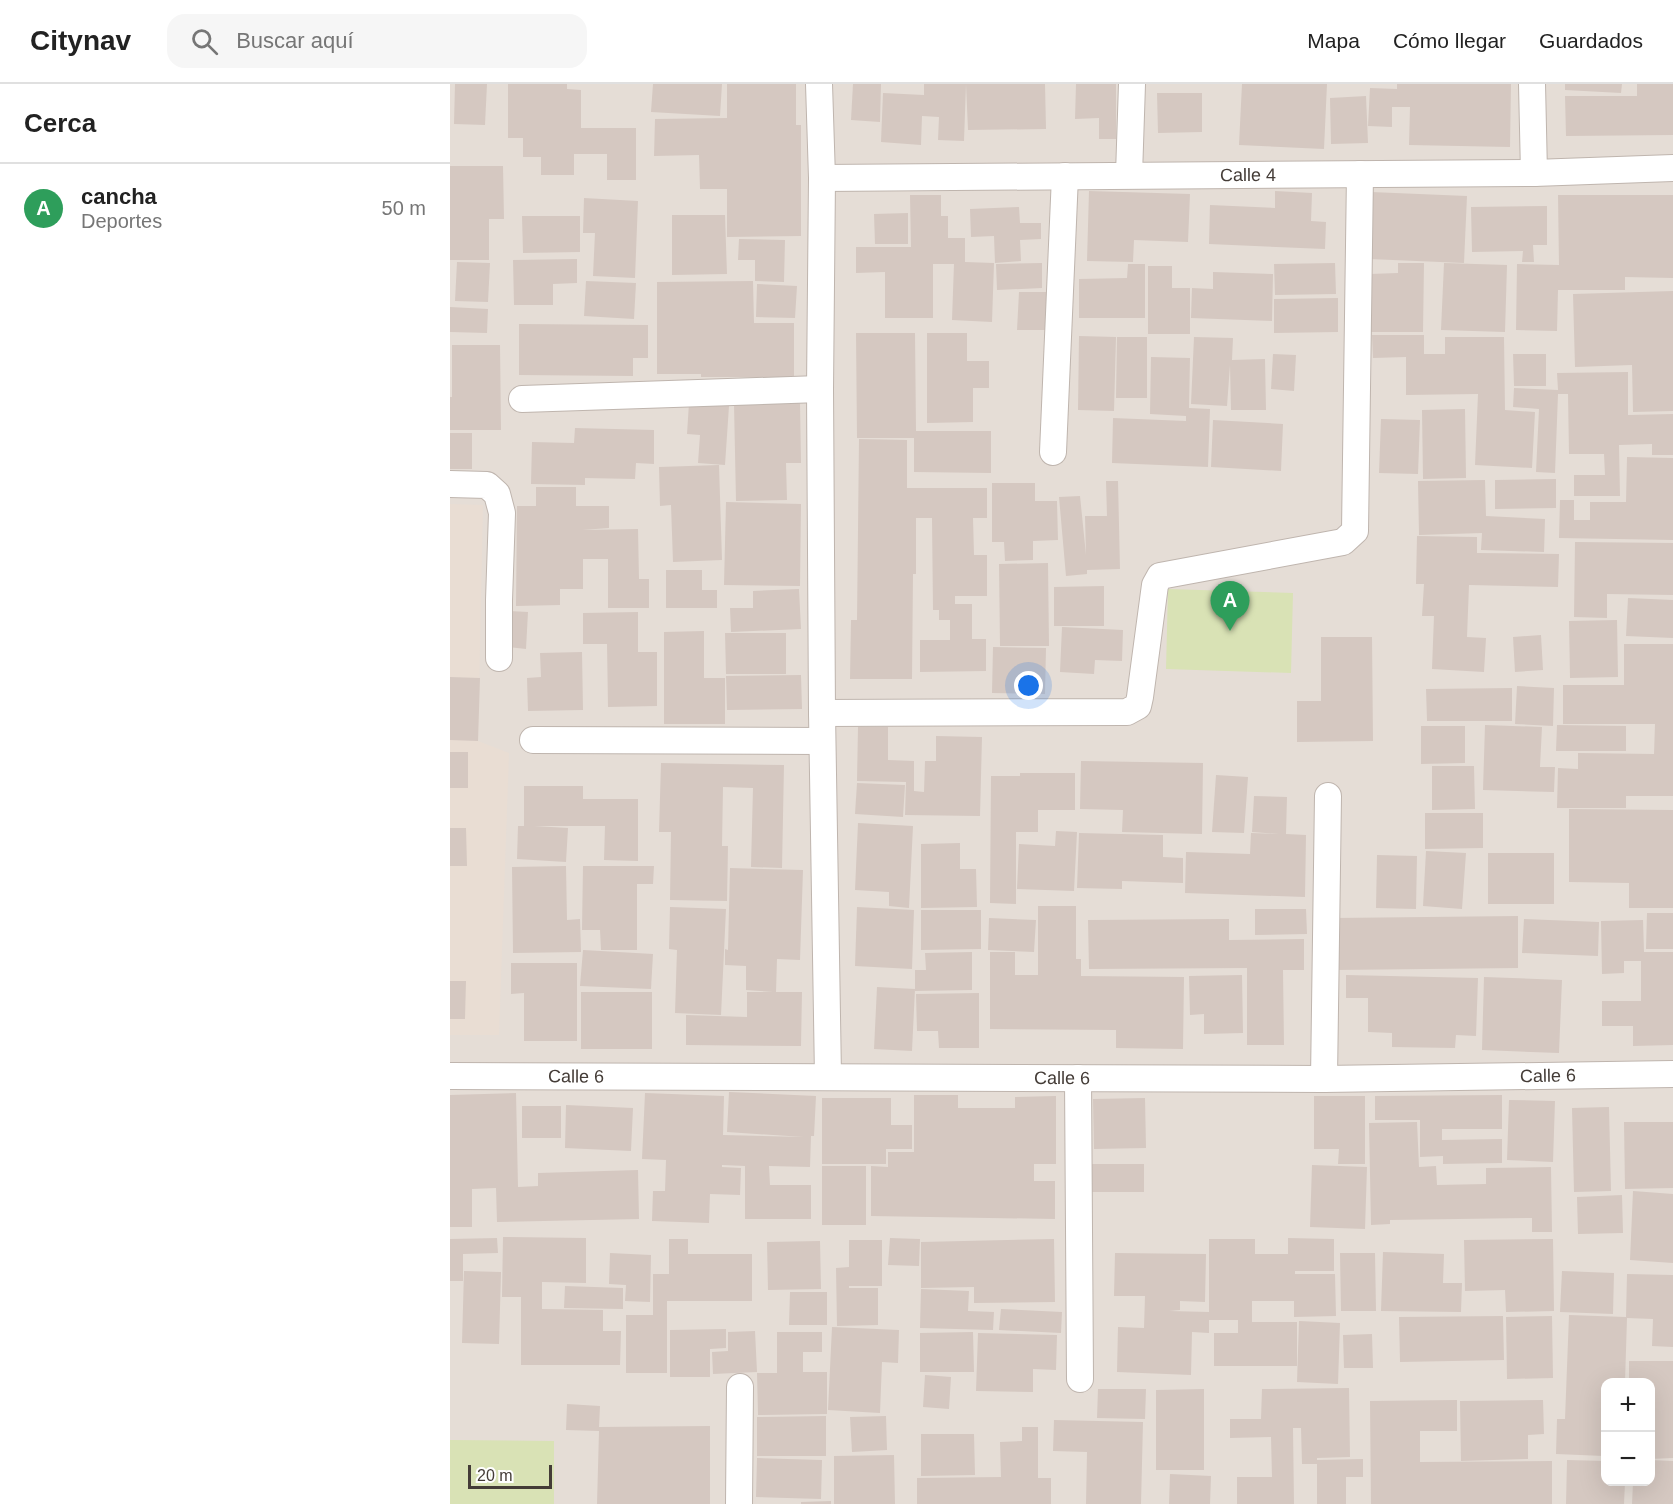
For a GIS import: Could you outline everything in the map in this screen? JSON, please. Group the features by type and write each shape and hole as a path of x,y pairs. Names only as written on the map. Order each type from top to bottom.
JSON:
{"street":[{"path":"819,84 822,178 820,389 822,741 828,1077"},
{"path":"1129,175 1131,84"},
{"path":"1532,84 1534,173"},
{"name":"Calle 4","path":"822,178 1534,173 1673,168"},
{"path":"822,713 1127,712 1137,706 1140,697 1155,585 1160,576 1343,542 1355,531 1360,174"},
{"path":"1053,452 1065,176"},
{"path":"522,399 820,389"},
{"path":"450,484 487,485 497,494 502,513 499,658"},
{"path":"533,740 822,741"},
{"path":"1324,1079 1328,796"},
{"name":"Calle 6","path":"450,1076 1324,1079 1673,1074"},
{"path":"1078,1078 1080,1379"},
{"path":"739,1504 740,1387"}],"shaded area":[{"path":"450,84 1673,84 1673,1504 450,1504"},
{"path":"450,504 483,505 478,741 509,753 499,1035 450,1035"}],"green space":[{"path":"1168,589 1293,593 1291,673 1166,669"},
{"path":"450,1440 554,1441 554,1504 450,1504"}],"building":[{"path":"455,84 487,84 485,125 454,124"},
{"path":"508,84 567,84 567,89 581,90 581,128 636,128 636,180 607,180 607,154 574,154 574,175 541,175 541,157 523,157 523,138 508,138"},
{"path":"653,84 722,84 720,116 651,112"},
{"path":"727,84 796,84 796,125 801,125 801,236 727,237 727,189 700,189 699,155 654,156 655,119 727,118"},
{"path":"853,84 881,84 880,122 851,120"},
{"path":"924,84 966,84 964,141 938,140 939,117 922,116 921,145 881,142 883,93 924,95"},
{"path":"966,84 1045,84 1046,129 968,130"},
{"path":"1076,84 1116,84 1116,139 1099,139 1099,118 1075,119"},
{"path":"1242,84 1327,84 1324,149 1239,145"},
{"path":"1397,84 1511,84 1510,147 1409,145 1410,107 1392,107 1392,127 1368,126 1370,88 1397,89"},
{"path":"1565,84 1622,84 1621,93 1565,90"},
{"path":"1637,84 1673,84 1673,135 1566,136 1565,96 1637,96"},
{"path":"1157,93 1202,93 1202,132 1158,133"},
{"path":"1366,96 1368,143 1331,144 1330,98"},
{"path":"450,166 503,166 504,219 489,219 489,260 450,260"},
{"path":"1089,191 1190,194 1188,242 1134,240 1133,262 1087,261"},
{"path":"1275,191 1312,193 1311,221 1326,222 1325,249 1209,244 1210,205 1275,208"},
{"path":"1371,192 1467,196 1464,263 1369,259"},
{"path":"910,195 941,195 941,216 948,216 948,238 965,238 965,262 994,263 992,322 952,320 954,264 933,264 933,318 885,318 885,272 856,273 856,247 911,247"},
{"path":"1558,195 1673,195 1673,278 1625,277 1625,290 1558,290 1557,331 1516,330 1517,264 1559,265"},
{"path":"584,198 638,201 635,278 593,276 595,233 583,233"},
{"path":"1547,206 1547,245 1533,245 1534,262 1522,262 1523,251 1472,252 1471,207"},
{"path":"1019,207 1020,223 1041,223 1041,239 1020,240 1021,261 995,263 994,236 971,237 970,209"},
{"path":"908,213 908,244 875,244 874,214"},
{"path":"672,215 725,215 727,274 672,275"},
{"path":"522,216 580,216 580,252 523,253"},
{"path":"739,239 785,240 784,282 755,281 755,260 738,260"},
{"path":"577,259 577,283 553,284 553,305 514,305 513,260"},
{"path":"457,262 490,263 488,302 455,301"},
{"path":"1042,263 1042,288 997,290 996,264"},
{"path":"1335,263 1336,294 1275,295 1274,264"},
{"path":"1398,263 1424,263 1423,332 1370,332 1370,274 1398,273"},
{"path":"1444,263 1507,265 1505,332 1441,330"},
{"path":"1128,264 1145,264 1145,318 1079,318 1079,279 1127,278"},
{"path":"1148,266 1172,266 1172,288 1190,288 1190,334 1148,334"},
{"path":"1213,272 1273,274 1272,321 1191,318 1192,288 1213,289"},
{"path":"586,281 636,283 634,319 584,316"},
{"path":"753,281 754,323 794,323 794,377 701,377 701,374 657,374 657,282"},
{"path":"757,284 797,286 795,318 756,317"},
{"path":"1673,291 1673,411 1633,412 1632,365 1575,367 1573,294"},
{"path":"1019,292 1047,292 1046,330 1017,330"},
{"path":"1338,298 1338,332 1274,333 1274,299"},
{"path":"450,307 488,309 487,333 450,332"},
{"path":"519,324 648,325 648,358 633,358 633,376 519,375"},
{"path":"856,333 915,333 916,431 991,431 991,473 914,472 914,438 857,438"},
{"path":"927,333 967,333 967,361 989,361 989,388 973,388 973,422 927,423"},
{"path":"1372,335 1424,335 1424,354 1445,354 1445,337 1504,337 1505,410 1535,412 1532,468 1475,465 1478,394 1406,395 1406,357 1373,358"},
{"path":"1079,336 1116,337 1114,411 1078,410"},
{"path":"1117,337 1147,337 1147,398 1116,398"},
{"path":"1194,337 1233,338 1232,360 1265,359 1266,410 1231,410 1230,365 1227,406 1191,404"},
{"path":"452,345 500,345 501,430 450,430"},
{"path":"1273,354 1296,355 1294,391 1271,389"},
{"path":"1513,354 1546,354 1546,386 1514,386"},
{"path":"1151,357 1190,358 1189,408 1210,409 1208,467 1112,463 1113,418 1186,421 1186,416 1150,414"},
{"path":"1628,372 1628,415 1673,414 1673,455 1652,455 1652,444 1619,445 1620,496 1574,496 1574,475 1605,475 1604,454 1569,454 1568,394 1558,394 1555,473 1536,472 1539,409 1513,407 1514,388 1558,390 1557,373"},
{"path":"689,403 729,406 725,465 698,463 700,435 687,434"},
{"path":"800,403 801,463 786,463 787,500 736,501 734,404"},
{"path":"1465,409 1466,478 1423,479 1422,410"},
{"path":"1381,419 1420,420 1418,474 1379,473"},
{"path":"1213,420 1283,424 1281,471 1211,467"},
{"path":"575,428 654,430 654,464 636,463 635,479 585,478 585,485 531,484 532,442 574,443"},
{"path":"450,433 472,433 472,469 450,469"},
{"path":"859,439 907,440 907,488 987,488 987,518 973,518 974,555 987,555 987,596 955,596 955,604 972,604 972,639 986,639 986,671 920,672 920,640 950,640 950,620 939,620 939,610 933,610 932,518 916,518 912,679 850,679 851,620 857,620"},
{"path":"1627,457 1673,458 1673,540 1559,538 1560,500 1574,500 1574,520 1590,520 1590,502 1626,502"},
{"path":"719,465 722,560 673,562 671,505 660,506 659,467"},
{"path":"1556,479 1556,508 1495,509 1495,480"},
{"path":"1485,480 1486,516 1545,519 1544,552 1481,550 1482,533 1419,535 1418,481"},
{"path":"1106,481 1118,481 1120,569 1087,570 1087,574 1066,576 1059,497 1080,496 1086,555 1085,516 1107,516"},
{"path":"992,483 1035,483 1035,501 1057,501 1058,540 1033,541 1033,560 1005,561 1004,542 992,542"},
{"path":"536,487 576,487 576,506 609,506 609,528 582,530 638,529 639,579 649,579 649,608 608,608 608,559 583,559 583,589 560,589 560,605 516,606 517,506 536,506"},
{"path":"726,502 801,504 800,586 724,585"},
{"path":"1417,536 1477,537 1477,553 1559,554 1558,587 1469,585 1467,637 1486,638 1484,672 1432,669 1434,616 1422,616 1424,584 1416,584"},
{"path":"1575,542 1673,543 1673,595 1607,594 1607,618 1574,617"},
{"path":"1048,563 1049,646 1000,646 999,564"},
{"path":"666,570 702,570 702,590 717,590 717,608 666,608"},
{"path":"1104,586 1104,626 1054,626 1054,587"},
{"path":"799,589 801,629 731,632 730,608 753,608 753,591"},
{"path":"1628,598 1673,600 1673,638 1626,636"},
{"path":"509,611 528,612 526,649 507,647"},
{"path":"638,612 638,652 657,652 657,706 608,707 607,644 583,644 583,613"},
{"path":"1617,620 1618,677 1570,678 1569,621"},
{"path":"1062,627 1123,630 1122,661 1095,660 1094,674 1060,672"},
{"path":"704,631 704,678 725,678 725,724 664,724 664,632"},
{"path":"725,633 786,633 786,674 726,674"},
{"path":"1541,635 1543,670 1515,672 1513,637"},
{"path":"1321,637 1372,637 1373,741 1297,742 1297,701 1321,701"},
{"path":"1624,644 1673,644 1673,796 1626,796 1626,808 1557,808 1558,768 1578,769 1578,753 1654,754 1655,724 1563,724 1563,685 1624,685"},
{"path":"993,647 1046,648 1045,694 992,693"},
{"path":"582,652 583,710 528,711 527,678 541,677 540,653"},
{"path":"801,675 802,709 727,710 726,676"},
{"path":"450,677 480,678 478,741 450,740"},
{"path":"1517,686 1554,688 1553,726 1515,724"},
{"path":"1512,688 1512,721 1427,721 1426,689"},
{"path":"1485,725 1542,727 1540,767 1555,767 1554,792 1483,790"},
{"path":"1557,725 1626,726 1626,751 1556,751"},
{"path":"1421,726 1465,726 1465,763 1421,764"},
{"path":"858,727 888,727 888,760 914,761 914,791 924,792 925,761 936,761 936,736 982,737 980,816 905,815 906,782 857,781"},
{"path":"450,752 468,752 468,788 450,788"},
{"path":"1081,761 1203,763 1202,834 1122,832 1123,810 1080,809"},
{"path":"661,763 784,765 782,868 751,867 753,788 723,787 722,846 728,846 727,901 670,900 671,832 659,832"},
{"path":"1432,766 1474,766 1475,809 1432,810"},
{"path":"1020,773 1075,773 1075,810 1038,810 1038,832 1016,832 1016,904 990,903 991,776 1020,776"},
{"path":"1216,775 1248,777 1244,833 1212,832"},
{"path":"857,783 905,785 903,817 855,814"},
{"path":"524,786 583,786 583,799 638,799 638,861 604,860 605,826 534,826 568,828 566,862 517,859 518,826 524,826"},
{"path":"1254,796 1287,797 1286,834 1306,835 1305,897 1185,893 1186,852 1250,854 1251,833 1279,834 1252,832"},
{"path":"1569,809 1673,810 1673,908 1629,908 1629,883 1569,882"},
{"path":"1425,813 1483,813 1483,848 1425,849"},
{"path":"858,823 913,826 909,908 889,906 889,892 855,890"},
{"path":"450,828 466,828 467,866 450,866"},
{"path":"1056,831 1077,832 1074,891 1017,889 1019,844 1055,846"},
{"path":"1079,833 1163,835 1163,857 1183,858 1183,883 1122,881 1122,889 1077,888"},
{"path":"960,843 960,869 976,869 977,907 921,908 921,844"},
{"path":"1426,851 1466,853 1462,909 1423,906"},
{"path":"1488,853 1554,853 1554,904 1488,904"},
{"path":"1377,855 1417,856 1416,909 1376,908"},
{"path":"566,866 567,920 580,919 581,952 513,953 512,867"},
{"path":"583,866 654,866 653,884 637,884 637,950 601,950 600,930 582,930"},
{"path":"730,868 803,870 800,960 777,959 776,992 802,992 801,1046 686,1045 686,1015 747,1017 747,992 773,992 746,990 746,966 725,965 725,949 728,950"},
{"path":"1038,906 1076,906 1076,959 1081,959 1081,976 1184,977 1183,1049 1116,1048 1116,1030 990,1029 990,952 1015,952 1015,975 1038,975"},
{"path":"670,907 726,909 721,1015 675,1013 677,950 669,949"},
{"path":"857,907 914,910 912,969 855,966"},
{"path":"1255,909 1306,909 1307,934 1255,935"},
{"path":"921,910 981,910 981,949 921,950"},
{"path":"1647,913 1673,913 1673,949 1646,949"},
{"path":"1518,916 1518,968 1335,970 1335,918"},
{"path":"989,918 1036,920 1034,952 988,950"},
{"path":"1229,919 1229,940 1304,939 1304,970 1283,970 1284,1045 1247,1045 1247,968 1089,969 1088,920"},
{"path":"1524,919 1599,922 1598,956 1522,953"},
{"path":"1643,920 1644,952 1673,952 1673,1045 1633,1046 1633,1026 1602,1026 1602,1001 1641,1001 1641,961 1624,961 1624,973 1602,974 1601,921"},
{"path":"583,950 653,954 651,989 580,986"},
{"path":"972,952 972,990 915,991 915,970 926,970 925,953"},
{"path":"511,963 577,963 577,1041 524,1041 524,993 511,994"},
{"path":"1242,975 1243,1033 1204,1034 1204,1014 1190,1015 1189,976"},
{"path":"1346,975 1478,978 1476,1036 1456,1035 1455,1048 1392,1047 1392,1033 1368,1032 1368,998 1346,998"},
{"path":"1484,977 1562,980 1559,1053 1482,1050"},
{"path":"450,981 466,981 465,1019 450,1019"},
{"path":"877,987 915,989 912,1051 874,1049"},
{"path":"581,992 652,992 652,1049 581,1049"},
{"path":"979,993 979,1048 939,1048 938,1031 917,1031 916,994"},
{"path":"729,1092 816,1096 810,1167 769,1166 770,1185 811,1185 811,1219 745,1219 745,1166 722,1165 722,1167 741,1168 740,1195 710,1194 709,1223 652,1221 653,1191 665,1191 666,1160 642,1159 645,1093 724,1096 723,1135 804,1137 727,1132"},
{"path":"516,1093 518,1187 538,1186 538,1173 638,1170 639,1219 497,1222 496,1188 472,1189 472,1227 450,1227 450,1095"},
{"path":"914,1095 958,1095 958,1108 1015,1108 1015,1097 1056,1096 1056,1164 1034,1164 1034,1181 1055,1181 1055,1219 871,1216 871,1166 888,1167 888,1152 914,1152"},
{"path":"1502,1095 1502,1129 1442,1129 1442,1140 1502,1139 1502,1163 1443,1164 1443,1156 1420,1157 1420,1120 1375,1120 1375,1096"},
{"path":"1314,1096 1365,1096 1365,1164 1338,1164 1339,1149 1314,1149"},
{"path":"822,1098 891,1098 891,1125 912,1125 912,1149 886,1149 886,1164 822,1164"},
{"path":"1145,1098 1146,1148 1094,1149 1093,1099"},
{"path":"1509,1100 1555,1101 1553,1162 1507,1160"},
{"path":"566,1105 633,1108 631,1151 565,1148"},
{"path":"522,1106 561,1106 561,1138 522,1138"},
{"path":"1609,1107 1611,1191 1574,1192 1572,1108"},
{"path":"1417,1122 1419,1167 1436,1166 1437,1185 1486,1184 1486,1168 1551,1167 1552,1232 1532,1232 1532,1218 1390,1220 1390,1224 1371,1225 1369,1123"},
{"path":"1624,1122 1673,1122 1673,1188 1625,1189"},
{"path":"1086,1164 1144,1164 1144,1192 1086,1192"},
{"path":"1312,1165 1367,1167 1365,1229 1310,1227"},
{"path":"822,1166 866,1166 866,1225 822,1225"},
{"path":"1633,1191 1673,1194 1673,1263 1630,1260"},
{"path":"1622,1195 1623,1233 1578,1234 1577,1197"},
{"path":"503,1237 586,1238 586,1283 542,1282 542,1309 603,1310 603,1331 621,1331 620,1365 521,1365 521,1297 502,1297"},
{"path":"497,1238 498,1253 463,1254 463,1281 450,1281 450,1239"},
{"path":"890,1238 920,1239 919,1266 888,1265"},
{"path":"1288,1238 1334,1239 1334,1271 1295,1271 1295,1274 1335,1274 1336,1316 1294,1317 1294,1301 1252,1301 1252,1322 1297,1322 1297,1366 1214,1366 1214,1333 1238,1333 1238,1320 1209,1320 1209,1333 1192,1332 1191,1375 1117,1372 1118,1327 1144,1328 1145,1296 1114,1296 1115,1253 1206,1254 1205,1302 1180,1301 1180,1310 1169,1311 1209,1312 1209,1239 1255,1239 1255,1254 1288,1254"},
{"path":"669,1239 688,1239 688,1254 752,1254 752,1301 667,1301 667,1373 626,1373 626,1315 653,1315 653,1274 669,1274"},
{"path":"1054,1239 1055,1302 974,1303 974,1287 921,1288 921,1242"},
{"path":"1553,1239 1554,1311 1506,1312 1505,1290 1465,1291 1464,1240"},
{"path":"849,1240 882,1240 882,1286 849,1286 849,1288 878,1288 878,1325 837,1326 836,1268 849,1267"},
{"path":"820,1241 821,1289 768,1290 767,1242"},
{"path":"1383,1252 1444,1254 1443,1283 1462,1283 1461,1312 1381,1311"},
{"path":"610,1253 651,1255 650,1302 625,1301 626,1285 609,1284"},
{"path":"1340,1253 1375,1253 1376,1311 1341,1311"},
{"path":"464,1271 501,1272 499,1344 462,1343"},
{"path":"1562,1271 1614,1273 1613,1314 1560,1312"},
{"path":"1627,1274 1673,1275 1673,1347 1652,1346 1653,1319 1627,1318 1625,1378 1601,1378 1601,1456 1556,1454 1557,1419 1565,1419 1569,1315 1626,1317"},
{"path":"565,1286 623,1288 623,1309 564,1308"},
{"path":"921,1289 969,1291 968,1311 994,1312 993,1330 920,1328"},
{"path":"790,1292 827,1292 827,1325 789,1325"},
{"path":"1001,1309 1062,1312 1061,1333 999,1330"},
{"path":"1503,1316 1504,1360 1400,1362 1399,1317"},
{"path":"1552,1316 1553,1378 1507,1379 1506,1317"},
{"path":"1299,1321 1340,1323 1338,1384 1297,1382"},
{"path":"832,1327 899,1330 898,1363 882,1362 880,1413 828,1410"},
{"path":"726,1329 726,1348 710,1349 710,1377 670,1377 670,1330"},
{"path":"755,1331 757,1372 713,1374 712,1352 728,1351 728,1332"},
{"path":"777,1332 822,1332 822,1352 803,1352 803,1372 827,1372 827,1414 758,1415 757,1373 777,1373"},
{"path":"973,1332 974,1372 920,1372 920,1333"},
{"path":"978,1333 1057,1335 1056,1370 1033,1369 1033,1392 976,1391"},
{"path":"1372,1334 1373,1368 1344,1368 1343,1335"},
{"path":"1629,1361 1673,1361 1673,1458 1655,1459 1655,1378 1629,1378"},
{"path":"925,1375 951,1377 949,1409 923,1407"},
{"path":"1349,1388 1350,1457 1317,1458 1317,1460 1363,1459 1363,1477 1346,1477 1346,1504 1317,1504 1317,1464 1302,1464 1301,1428 1293,1428 1294,1504 1237,1504 1237,1477 1272,1477 1271,1437 1230,1438 1230,1419 1261,1419 1262,1389"},
{"path":"1098,1389 1146,1389 1145,1419 1097,1418"},
{"path":"1204,1389 1204,1470 1156,1470 1156,1390"},
{"path":"1457,1400 1457,1431 1420,1431 1420,1462 1552,1461 1552,1504 1371,1504 1370,1401"},
{"path":"1543,1400 1544,1434 1528,1435 1528,1459 1461,1461 1460,1401"},
{"path":"567,1404 600,1406 599,1427 710,1426 710,1504 597,1504 599,1431 566,1430"},
{"path":"826,1416 826,1456 757,1456 757,1417"},
{"path":"886,1416 887,1450 852,1452 850,1417"},
{"path":"1054,1420 1143,1422 1141,1504 1086,1504 1087,1452 1053,1451"},
{"path":"1022,1427 1038,1427 1038,1478 1051,1478 1051,1504 917,1504 917,1478 1001,1477 1000,1442 1022,1441"},
{"path":"921,1434 974,1434 975,1475 921,1476"},
{"path":"894,1455 895,1504 834,1504 834,1456"},
{"path":"757,1458 822,1460 821,1499 756,1497"},
{"path":"1567,1460 1601,1461 1601,1486 1625,1486 1624,1504 1566,1504"},
{"path":"1655,1460 1673,1461 1673,1504 1632,1504 1633,1486 1655,1486"},
{"path":"1170,1474 1211,1476 1210,1504 1169,1504"},
{"path":"831,1501 831,1504 801,1504 801,1502"}],"place":[{"name":"cancha","path":"1230,631"}]}
